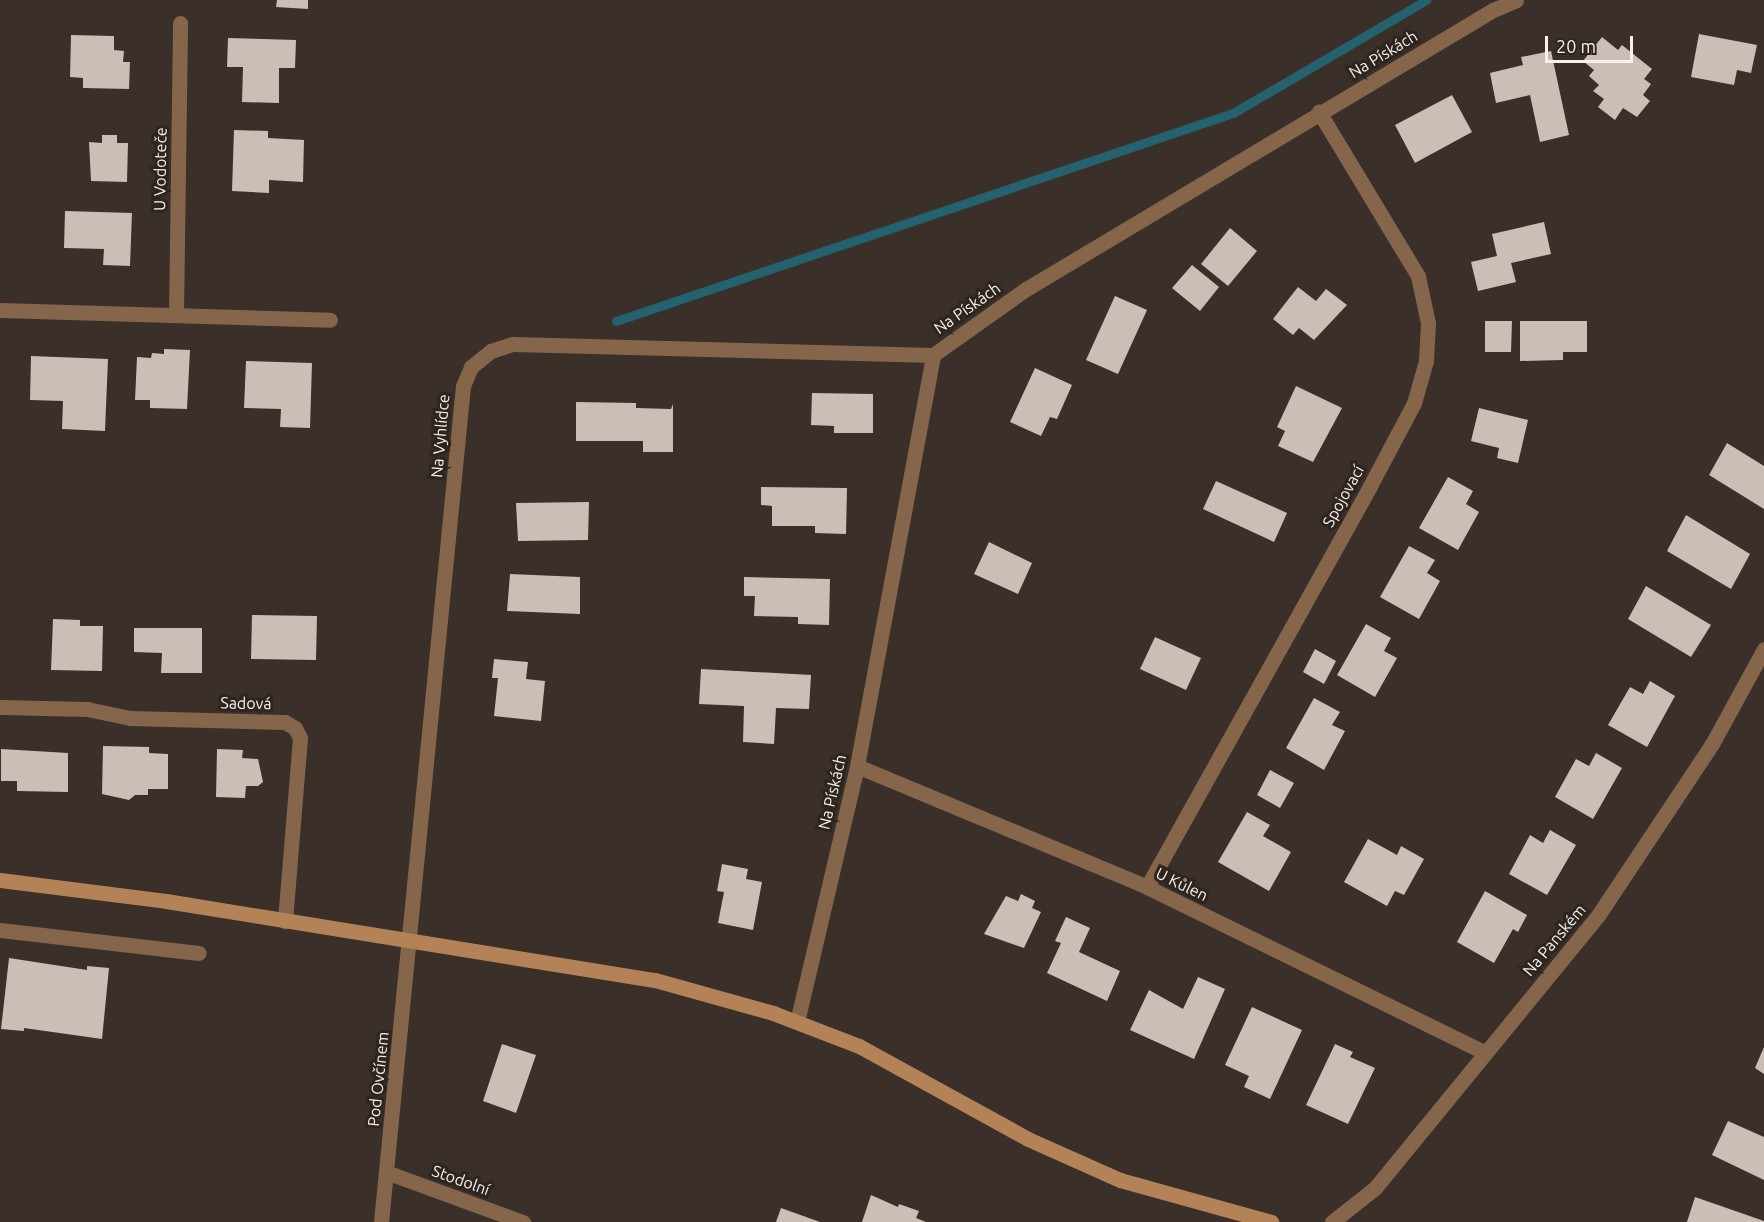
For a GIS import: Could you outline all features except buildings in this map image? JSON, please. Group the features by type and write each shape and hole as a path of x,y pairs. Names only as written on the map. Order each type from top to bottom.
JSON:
{"street":[{"name":"Na Pískách","path":"797,1022 857,766 933,355 1026,289 1319,112 1516,0"},
{"name":"U Vodoteče","path":"176,315 180,23"},
{"name":"Spojovací","path":"1147,887 1392,445 1414,403 1426,361 1428,323 1418,276 1319,112"},
{"path":"0,310 330,320"},
{"name":"Na Vyhlídce","path":"410,940 463,386 480,357 513,344 933,355"},
{"name":"Na Panském","path":"1332,1222 1375,1188 1599,914 1712,744 1764,649"},
{"name":"Sadová","path":"0,707 87,709 130,718 285,722 295,728 300,738 285,921"},
{"name":"U Kůlen","path":"857,766 1147,887 1484,1052"},
{"path":"0,880 410,940 655,980 797,1022 859,1046 1029,1139 1120,1180 1271,1222"},
{"path":"0,930 199,954"},
{"name":"Pod Ovčínem","path":"381,1222 410,940"},
{"name":"Stodolní","path":"386,1172 523,1222"}],"waterway":[{"path":"616,321 1233,113 1426,0"}]}
